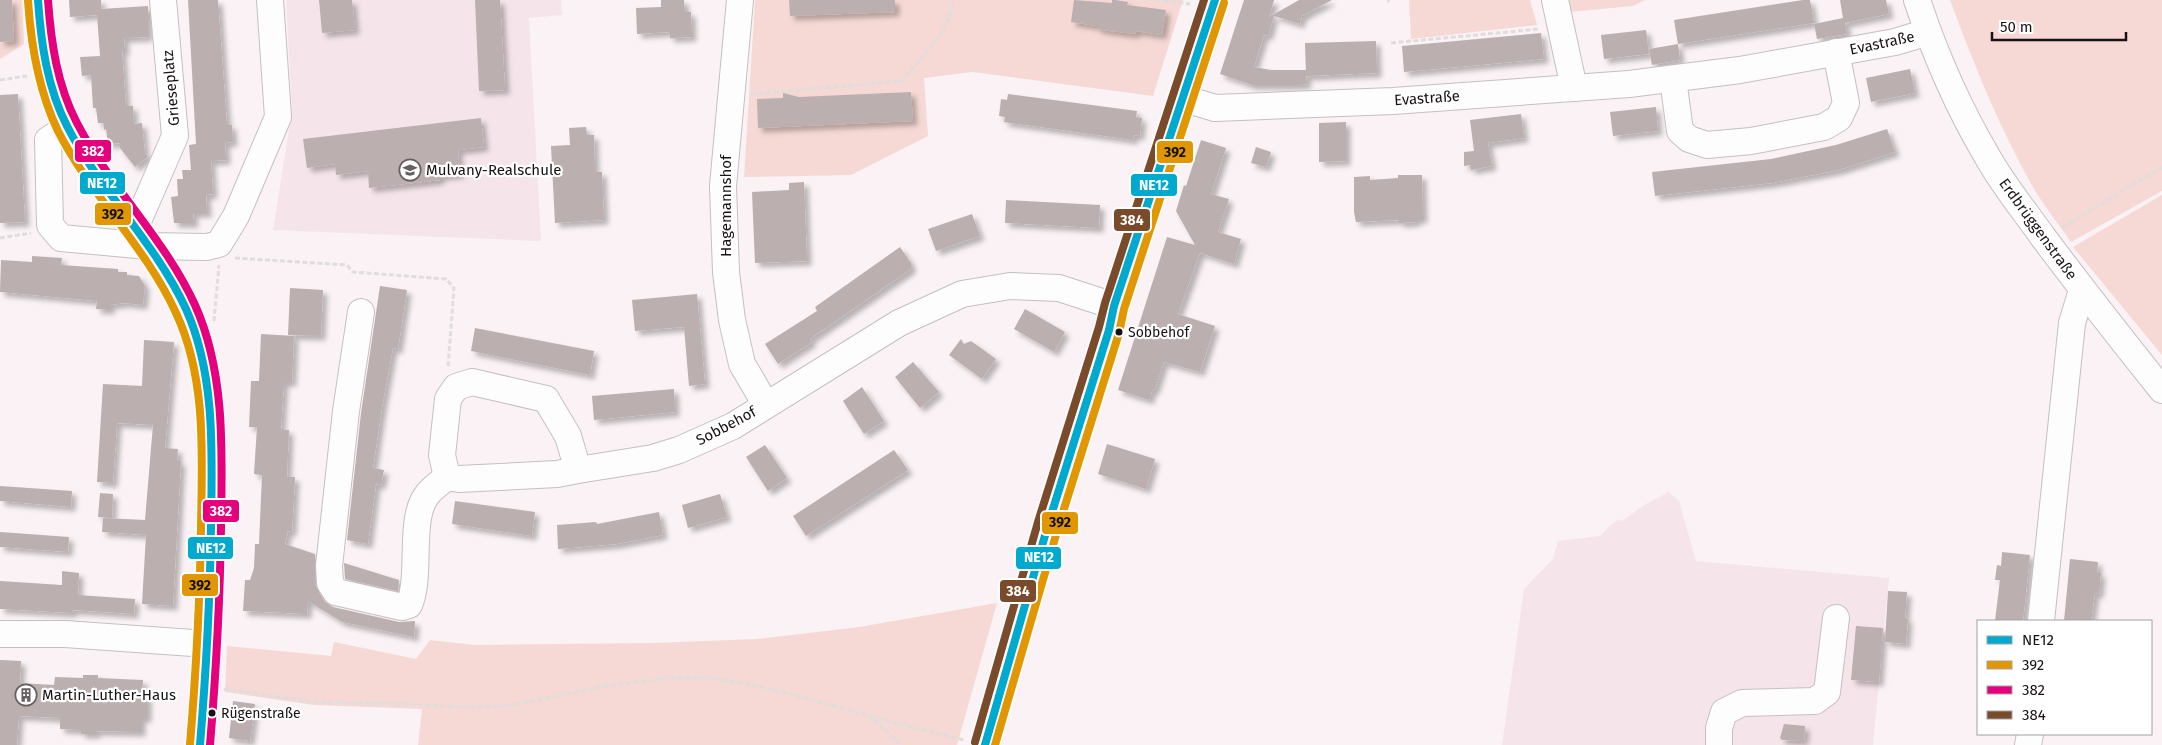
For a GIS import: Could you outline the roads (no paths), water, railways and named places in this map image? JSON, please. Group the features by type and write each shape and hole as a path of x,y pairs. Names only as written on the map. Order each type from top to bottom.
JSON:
{"street":[{"path":"38,0 41,45 47,73 68,126 94,171 141,237 178,295 197,338 208,394 212,446 207,644 200,745"},
{"name":"Grieseplatz","path":"141,237 175,136 163,0"},
{"path":"68,126 48,140 50,226 61,238 141,237 207,247 219,244 236,216 278,116 270,0"},
{"name":"Hagemannshof","path":"740,0 723,186 726,272 732,320 742,364 766,405"},
{"path":"1555,0 1574,88"},
{"name":"Erdbrüggenstraße","path":"1917,0 1954,94 1987,156 2006,187 2082,290 2072,323 2041,620"},
{"path":"985,745 1048,525 1109,330 1114,306 1214,4"},
{"name":"Evastraße","path":"1182,98 1215,108 1393,101 1574,88 1673,79 1740,70 1895,42 1928,32"},
{"name":"Evastraße","path":"1673,79 1680,131 1689,140 1706,145 1751,141 1824,127 1839,118 1846,103 1836,52"},
{"name":"Sobbehof","path":"446,477 459,479 557,474 653,458 679,450 734,426 899,323 962,294 1010,286 1058,288 1114,306"},
{"path":"2082,290 2162,390"},
{"path":"361,312 346,411 329,566 330,583 340,595 402,607 409,605 414,573 418,516 427,495 446,477 442,455 448,399 456,387 472,382 546,399 568,436 578,470"},
{"path":"1719,745 1718,728 1724,712 1742,703 1814,701 1827,692 1836,618"},
{"path":"0,634 65,634 207,644"}],"place":[{"name":"Mulvany-Realschule","path":"410,170"},
{"name":"Sobbehof","path":"1119,332"},
{"name":"Martin-Luther-Haus","path":"26,695"},
{"name":"Rügenstraße","path":"212,713"}]}
